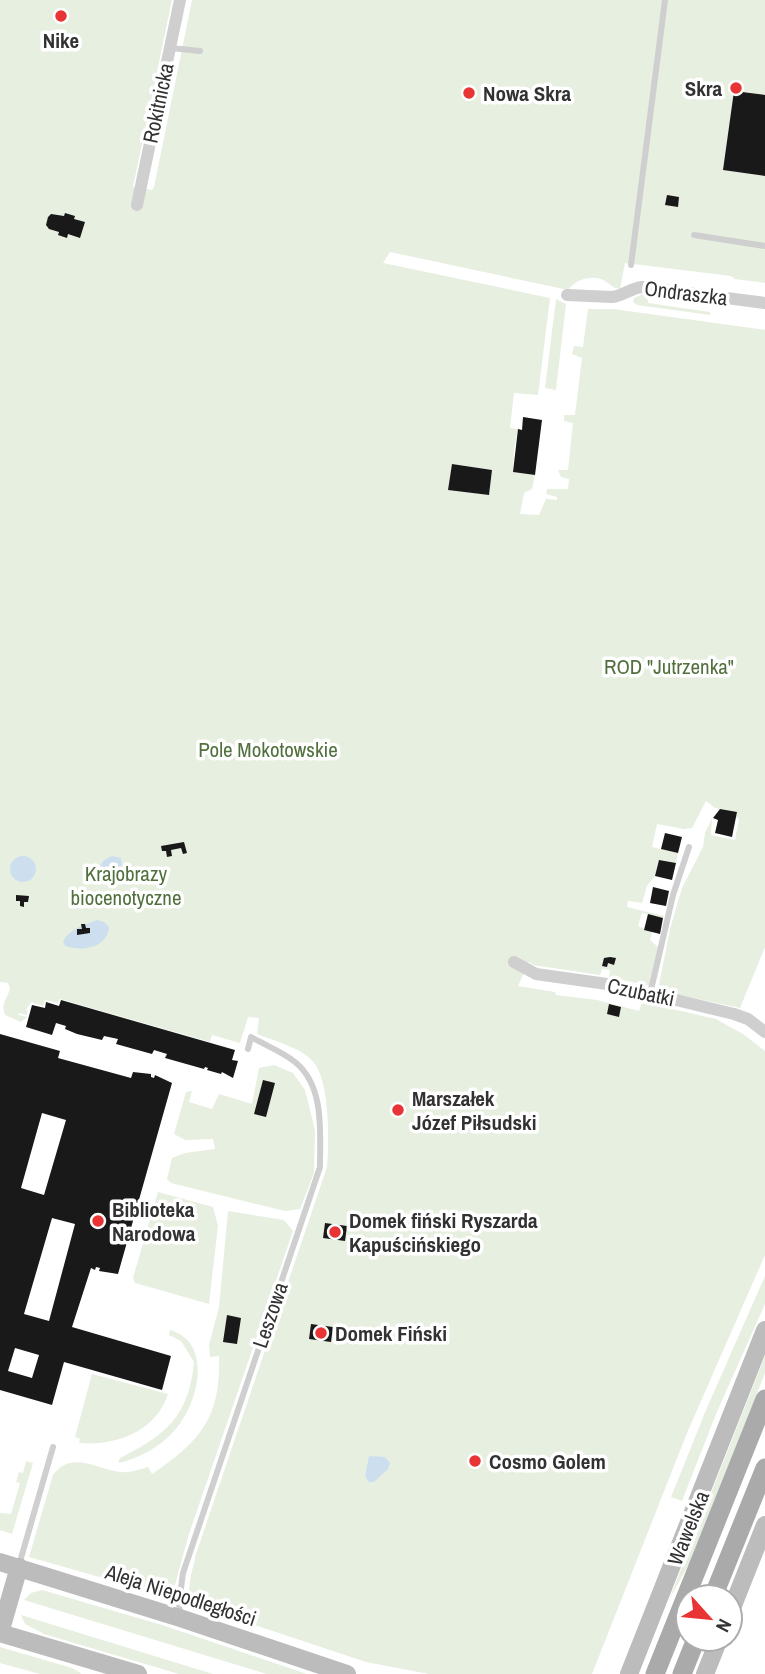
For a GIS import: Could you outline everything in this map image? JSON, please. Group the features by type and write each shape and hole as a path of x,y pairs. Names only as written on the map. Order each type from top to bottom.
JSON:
{"main road":[{"path":"629,1674 765,1330"},
{"name":"Wawelska","path":"654,1674 765,1399"},
{"path":"719,1583 765,1468"},
{"path":"742,1583 765,1525"},
{"name":"Aleja Niepodległości","path":"0,1562 347,1674"},
{"path":"19,1567 0,1633 138,1674"},
{"path":"682,1674 690,1653"},
{"path":"705,1674 713,1653"}],"street":[{"name":"Rokitnicka","path":"137,205 180,0"},
{"name":"Ondraszka","path":"567,295 612,297 642,286 765,303"},
{"name":"Czubatki","path":"514,962 536,974 614,985 734,1014 748,1019 765,1032"}],"lane":[{"path":"631,265 665,0"},
{"path":"170,47 200,51"},
{"path":"694,235 765,246"},
{"path":"650,994 673,895 689,847"},
{"name":"Leszowa","path":"180,1618 183,1573 320,1167 320,1121 314,1090 295,1062 251,1037 248,1049"},
{"path":"19,1567 53,1447"}],"green space":[{"name":"Pole Mokotowskie","path":"0,0 172,0 133,187 152,190 192,0 765,0 765,283 735,279 731,276 625,263 620,289 600,279 590,278 575,283 568,290 390,252 383,263 550,298 538,395 514,393 510,428 518,429 513,472 535,475 532,489 524,493 520,514 539,515 546,499 557,500 557,497 546,494 547,489 568,489 569,479 561,477 558,470 568,470 573,423 564,421 564,415 575,415 582,358 572,354 574,346 583,347 588,309 613,309 765,330 765,947 740,1008 670,993 659,985 670,929 682,888 703,847 705,833 712,818 711,835 735,840 739,819 736,817 737,813 715,808 706,801 692,828 657,824 652,847 678,853 676,863 659,860 655,876 647,886 642,903 628,901 627,907 664,916 663,918 642,913 638,926 652,932 650,940 658,947 650,986 609,977 610,970 602,969 600,975 533,965 529,962 518,986 555,992 556,995 597,1000 639,1011 642,1002 716,1019 743,1034 765,1051 765,1255 687,1433 592,1674 429,1674 366,1662 192,1604 189,1585 196,1554 327,1167 326,1099 320,1074 315,1064 304,1054 257,1034 259,1018 248,1017 240,1043 212,1035 210,1042 60,999 58,1003 45,1000 43,1006 31,1002 26,1010 27,1015 19,1013 27,1017 21,1022 5,1015 4,1004 10,988 8,983 0,982","holes":["452,464 492,470 489,495 449,490"]},
{"path":"648,294 648,303 710,312 710,315 637,305 633,302 634,298"},
{"path":"556,299 566,304 556,390 545,388"},
{"path":"274,1065 293,1073 305,1090 315,1130 314,1173 300,1209 285,1211 171,1183 167,1179 172,1158 185,1153 215,1149 213,1139 185,1140 174,1134 186,1092 192,1091 189,1102 212,1109 219,1094 252,1104 259,1068"},
{"path":"158,1192 213,1207 218,1226 209,1304 135,1283 133,1278"},
{"path":"228,1211 284,1220 293,1231 189,1534 172,1595 170,1597 29,1557 53,1475 60,1468 76,1462 120,1472 148,1467 152,1474 183,1450 205,1426 212,1411 219,1377 219,1356 210,1357 209,1345 219,1307"},
{"path":"765,1276 765,1304 716,1414 682,1501 671,1497 706,1410"},
{"path":"170,1330 184,1337 193,1348 197,1361 195,1392 174,1431 141,1455 118,1463 120,1458 162,1432 181,1410 187,1397 194,1362 181,1341 169,1335"},
{"path":"765,1356 765,1373 745,1424 690,1562 678,1583 676,1583"},
{"path":"92,1374 168,1394 154,1418 132,1434 106,1442 79,1443 80,1439 75,1437"},
{"path":"26,1461 33,1463 12,1534 0,1530 0,1513 11,1514 20,1483 16,1482 19,1472 23,1473"},
{"path":"42,1590 162,1625 307,1674 267,1674 24,1600 31,1593"},
{"path":"21,1615 213,1674 179,1674 44,1634 25,1624"},
{"path":"0,1647 72,1668 82,1674 40,1674 0,1663"}],"water":[{"path":"23,856 32,860 36,869 32,878 23,882 14,878 10,869 14,860"},
{"path":"112,856 121,858 122,869 112,877 100,877 99,868 104,860"},
{"path":"97,920 109,927 104,940 93,947 79,949 65,946 63,941 70,933"},
{"path":"369,1456 385,1457 390,1463 388,1469 374,1482 369,1482 365,1476"}],"building":[{"path":"734,91 765,95 765,176 723,170"},
{"path":"667,195 679,197 678,207 665,205"},
{"path":"65,213 85,222 80,238 68,234 67,238 58,235 59,232 46,225 51,214 64,216"},
{"path":"523,417 542,420 535,475 513,472 518,429 522,430"},
{"path":"452,464 492,470 489,495 448,490"},
{"path":"720,809 737,812 732,837 715,833 718,820 713,818"},
{"path":"665,833 682,837 678,853 661,849"},
{"path":"184,842 187,853 183,854 181,848 171,850 172,856 167,857 166,851 162,851 161,846"},
{"path":"659,860 676,863 672,880 655,876"},
{"path":"653,887 669,891 666,906 650,903"},
{"path":"16,895 29,896 24,907 20,906 20,901 16,901"},
{"path":"648,914 663,918 660,934 644,930"},
{"path":"81,924 90,928 90,933 77,935 77,929 82,929"},
{"path":"604,958 616,958 614,965 608,963 607,967 602,966"},
{"path":"61,1000 235,1050 232,1060 238,1061 233,1078 205,1067 204,1069 165,1058 167,1054 154,1050 152,1054 116,1044 118,1039 104,1036 102,1040 77,1034 56,1023 52,1035 26,1027 32,1005 45,1008 46,1002 59,1006"},
{"path":"609,1004 621,1007 619,1017 607,1014"},
{"name":"Biblioteka Narodowa","path":"0,1034 60,1051 58,1058 131,1078 133,1072 151,1074 151,1077 154,1078 155,1075 172,1083 118,1274 91,1268 72,1327 171,1356 162,1390 64,1362 52,1405 0,1390","holes":["42,1113 66,1120 44,1195 21,1188","52,1218 75,1224 49,1321 24,1314","15,1348 39,1355 32,1378 8,1371"]},
{"path":"263,1080 275,1083 266,1117 254,1114"},
{"name":"Domek fiński Ryszarda Kapuścińskiego","path":"325,1223 347,1226 345,1241 323,1238"},
{"path":"227,1315 241,1318 237,1344 223,1342"},
{"name":"Domek Fiński","path":"311,1324 333,1327 331,1342 309,1339"}],"place":[{"name":"Nike","path":"61,16"},
{"name":"Skra","path":"736,88"},
{"name":"Nowa Skra","path":"469,93"},
{"name":"Marszałek Józef Piłsudski","path":"398,1110"},
{"name":"Biblioteka Narodowa","path":"98,1221"},
{"name":"Domek fiński Ryszarda Kapuścińskiego","path":"335,1232"},
{"name":"Domek Fiński","path":"321,1333"},
{"name":"Cosmo Golem","path":"475,1461"}],"park label":[{"name":"ROD \"Jutrzenka\"","path":"669,666"},
{"name":"Krajobrazy biocenotyczne","path":"126,885"}]}
